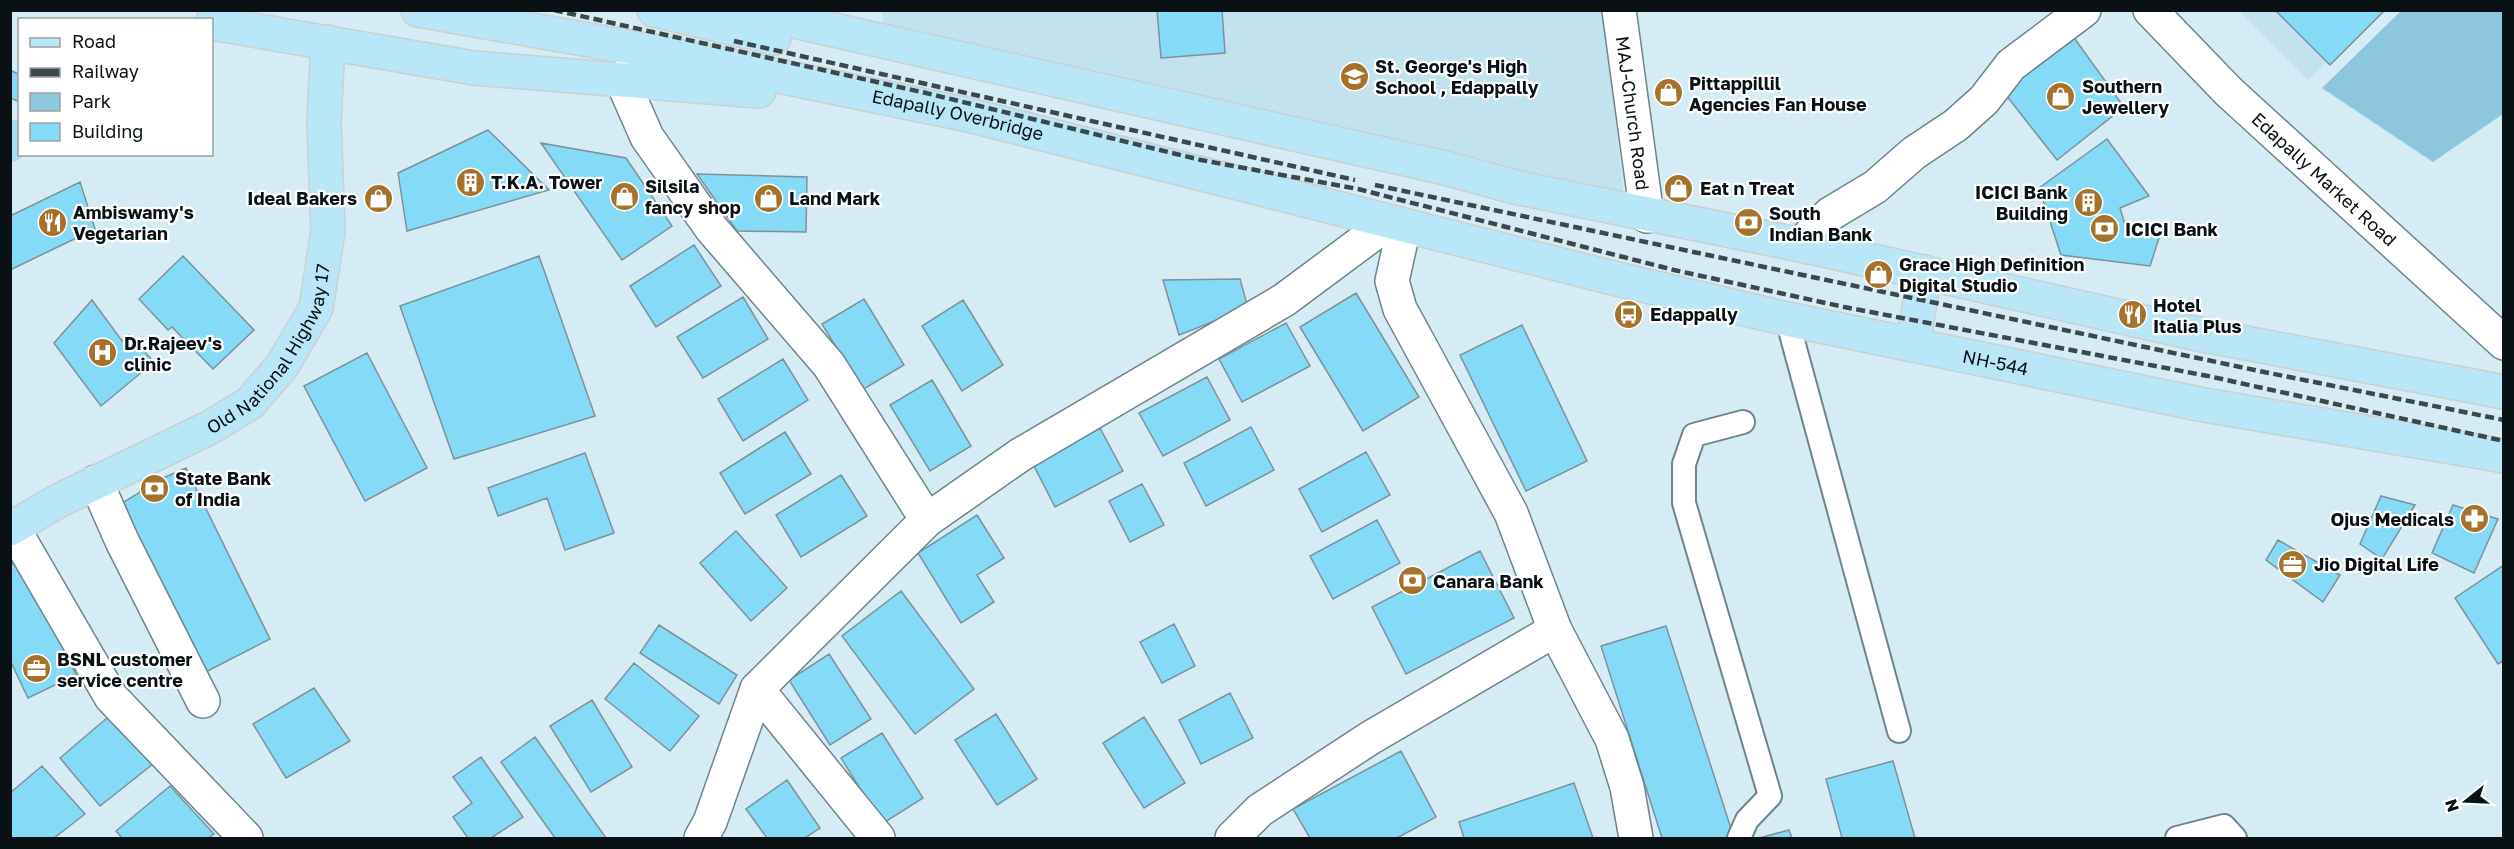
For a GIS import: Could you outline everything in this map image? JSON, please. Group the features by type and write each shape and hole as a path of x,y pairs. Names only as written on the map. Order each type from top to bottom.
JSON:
{"main road":[{"name":"Edapally Overbridge","path":"418,10 685,57 969,115 1493,246"},
{"name":"Edapally Overbridge","path":"654,10 1390,176 1519,188"},
{"path":"745,10 1445,168 1519,188 1647,216 1812,247 2193,333 2504,392"},
{"path":"213,23 474,68 621,78 812,96 997,143 1390,233 1459,248 1493,246"},
{"name":"Old National Highway 17","path":"12,528 96,482 211,427 250,403 282,366 316,308 327,231 324,121 328,42"},
{"name":"NH-544","path":"1493,246 1613,278 1787,319 2199,404 2504,456"},
{"path":"1913,344 1924,272"}],"street":[{"name":"MAJ-Church Road","path":"1619,10 1647,216"},
{"path":"1812,247 1801,244 1830,214 1875,187 1914,153 1956,125 1984,100 2011,65 2084,10"},
{"name":"Edapally Market Road","path":"2150,10 2228,91 2504,343"},
{"path":"621,78 647,137 711,228 829,365 927,520"},
{"path":"701,838 710,822 757,689 927,520 1020,455 1284,300 1390,233 1392,281 1400,309 1511,513 1555,630 1612,739 1627,787 1636,838"},
{"path":"96,482 122,541 203,701"},
{"path":"12,528 111,697 246,838"},
{"path":"1232,838 1260,810 1370,738 1555,630"},
{"path":"757,689 878,838"}],"lane":[{"path":"1787,319 1899,731"},
{"path":"1739,838 1748,820 1770,796 1684,503 1684,464 1694,435 1743,422"},
{"path":"2177,838 2224,826 2235,838"}],"shaded area":[{"name":"St. George's High School , Edappally","path":"882,11 1603,11 1624,195 884,31"},
{"path":"2239,11 2379,11 2308,80"}],"green space":[{"path":"2402,10 2503,11 2503,114 2433,162 2322,88"}],"building":[{"path":"1157,10 1222,10 1225,53 1161,58"},
{"path":"2275,10 2385,10 2330,65"},
{"name":"Southern Jewellery","path":"2072,35 2124,107 2057,160 1998,85"},
{"path":"10,70 18,74 18,101 10,98"},
{"name":"T.K.A. Tower","path":"488,130 549,190 407,231 398,173"},
{"name":"ICICI Bank Building","path":"2107,139 2149,196 2120,208 2126,228 2159,238 2150,266 2061,255 2039,188"},
{"path":"541,143 626,158 672,226 622,260"},
{"path":"697,174 807,177 806,232 737,231"},
{"name":"Ambiswamy's Vegetarian","path":"80,182 95,229 10,270 10,216"},
{"path":"694,245 721,286 656,327 630,286"},
{"path":"183,256 254,330 213,369 172,327 168,330 139,299"},
{"path":"539,256 595,416 454,459 400,306"},
{"path":"1240,279 1248,308 1179,335 1163,280"},
{"path":"1356,293 1419,397 1363,431 1300,327"},
{"path":"743,297 768,339 703,378 677,337"},
{"path":"864,299 904,365 862,390 822,324"},
{"name":"Dr.Rajeev's clinic","path":"92,300 122,341 129,335 154,362 101,406 54,343"},
{"path":"963,300 1003,365 962,391 922,326"},
{"path":"1286,323 1310,366 1242,402 1219,359"},
{"path":"1522,325 1587,461 1526,491 1460,355"},
{"path":"367,353 427,468 365,501 304,386"},
{"path":"783,359 808,400 743,441 718,399"},
{"path":"1207,377 1230,420 1163,456 1139,413"},
{"path":"932,380 971,446 930,471 890,405"},
{"path":"1251,427 1274,470 1206,506 1184,463"},
{"path":"1100,428 1123,471 1055,507 1033,464"},
{"path":"785,432 811,474 745,514 720,473"},
{"path":"1366,452 1390,495 1322,532 1299,489"},
{"path":"585,453 614,533 565,550 547,498 498,516 488,488"},
{"path":"186,468 270,639 198,676 112,509 139,493 146,481 163,478"},
{"path":"841,475 867,516 801,557 776,515"},
{"path":"1142,484 1164,525 1130,542 1109,501"},
{"path":"2381,496 2415,505 2382,559 2360,544"},
{"path":"2453,505 2498,519 2474,573 2432,553"},
{"path":"977,515 1004,558 977,575 994,602 961,623 918,553"},
{"path":"1377,520 1400,563 1333,599 1310,556"},
{"path":"736,531 787,588 751,621 700,563"},
{"path":"2278,540 2340,575 2323,602 2266,560"},
{"path":"1480,551 1514,618 1406,674 1372,607"},
{"path":"21,559 76,675 28,698 10,660 10,565"},
{"path":"2504,565 2504,660 2498,664 2455,598"},
{"path":"901,591 974,689 915,734 842,636"},
{"path":"1174,624 1195,666 1162,683 1140,642"},
{"path":"659,625 737,675 719,704 640,653"},
{"path":"1666,626 1734,838 1662,838 1601,646"},
{"path":"829,654 871,719 830,745 789,680"},
{"path":"634,663 699,716 670,751 605,699"},
{"path":"314,688 350,741 286,778 253,724"},
{"path":"1230,693 1253,738 1201,764 1179,720"},
{"path":"592,700 632,767 591,792 550,726"},
{"path":"114,712 158,760 100,806 60,758"},
{"path":"996,714 1037,779 997,805 955,740"},
{"path":"1144,717 1185,783 1144,808 1103,743"},
{"path":"882,733 923,798 882,824 841,758"},
{"path":"535,737 606,838 555,838 501,762"},
{"path":"1401,751 1436,817 1397,838 1310,838 1293,809"},
{"path":"481,757 523,817 491,838 468,838 453,817 472,803 453,777"},
{"path":"1893,761 1915,838 1842,838 1826,779"},
{"path":"42,766 85,814 54,838 10,838 10,793"},
{"path":"787,780 820,828 805,838 767,838 746,809"},
{"path":"1574,783 1593,838 1464,838 1459,822"},
{"path":"170,786 214,834 208,838 122,838 116,831"},
{"path":"1789,830 1792,838 1759,838"}],"railway":[{"path":"554,10 926,93 1201,160 1358,189 1674,270 1844,307 2208,376 2504,441"},
{"path":"734,41 1355,180"},
{"path":"1375,185 2264,372 2504,420"}],"place":[{"name":"St. George's High School , Edappally","path":"1354,76"},
{"name":"Pittappillil Agencies Fan House","path":"1668,93"},
{"name":"Southern Jewellery","path":"2061,96"},
{"name":"T.K.A. Tower","path":"470,182"},
{"name":"Eat n Treat","path":"1679,188"},
{"name":"Silsila fancy shop","path":"624,196"},
{"name":"Ideal Bakers","path":"378,198"},
{"name":"Land Mark","path":"768,198"},
{"name":"ICICI Bank Building","path":"2089,202"},
{"name":"Ambiswamy's Vegetarian","path":"52,222"},
{"name":"South Indian Bank","path":"1748,223"},
{"name":"ICICI Bank","path":"2104,229"},
{"name":"Grace High Definition Digital Studio","path":"1878,274"},
{"name":"Edappally","path":"1629,314"},
{"name":"Hotel Italia Plus","path":"2132,315"},
{"name":"Dr.Rajeev's clinic","path":"103,353"},
{"name":"State Bank of India","path":"154,488"},
{"name":"Ojus Medicals","path":"2475,519"},
{"name":"Jio Digital Life","path":"2293,564"},
{"name":"Canara Bank","path":"1412,581"},
{"name":"BSNL customer service centre","path":"36,669"}]}
